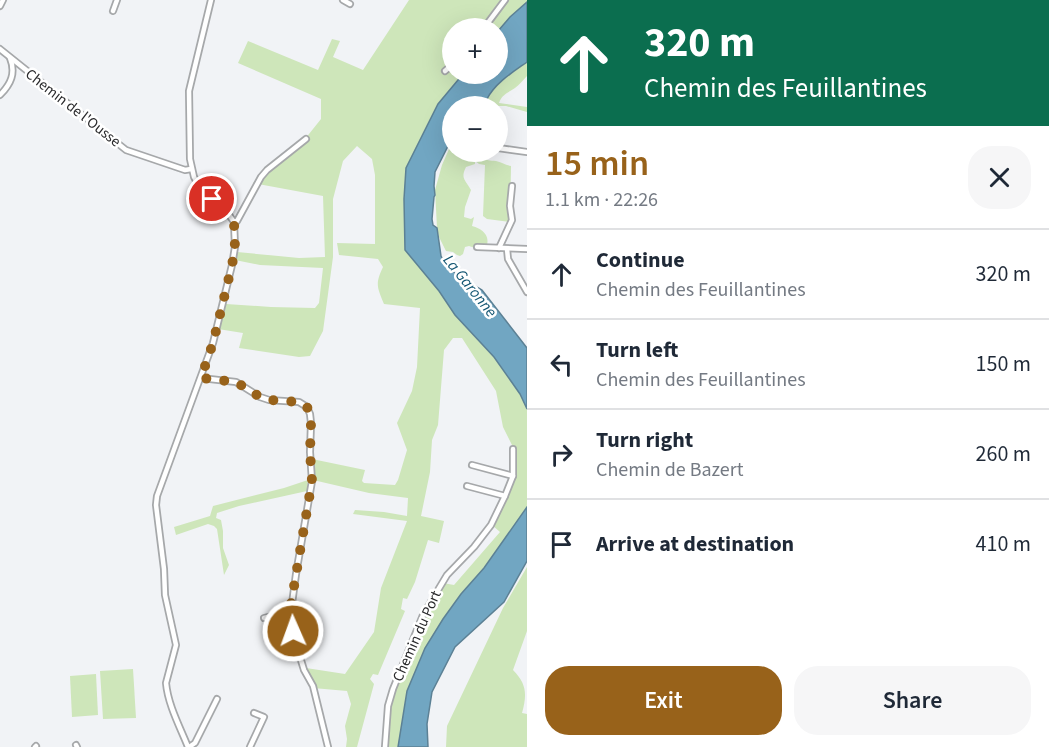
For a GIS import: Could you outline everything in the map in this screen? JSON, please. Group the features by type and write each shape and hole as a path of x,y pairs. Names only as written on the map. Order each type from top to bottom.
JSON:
{"street":[{"path":"0,6 3,0"},
{"path":"113,11 117,0"},
{"path":"211,0 189,91 191,169 195,179 207,194 227,212 234,222 235,248 213,343 157,496 156,505 165,595 176,645 166,689 189,747 195,743 217,699"},
{"path":"343,0 350,4"},
{"path":"492,18 505,0"},
{"name":"Chemin de l'Ousse","path":"0,49 126,150 185,170 195,179"},
{"path":"0,95 13,76 14,68 9,57"},
{"path":"234,222 237,221 267,170 306,139"},
{"path":"508,149 527,152"},
{"name":"Chemin de l'Ousse","path":"185,170 191,169"},
{"path":"499,248 512,222 510,204 512,186"},
{"path":"477,247 527,249"},
{"path":"507,249 508,259 527,292"},
{"path":"201,378 236,382 269,400 299,402 304,404 310,414 312,481 291,611 296,644 304,670 313,686 328,747"},
{"name":"Chemin du Port","path":"385,747 388,706 423,615 447,575 491,525 513,476 513,449"},
{"path":"472,465 513,476"},
{"path":"467,486 505,496"},
{"path":"264,618 291,611"},
{"path":"250,747 264,717 254,713"}],"green space":[{"path":"409,0 527,0 508,19 442,18 442,84 455,84 445,96 442,96 406,168 404,233 455,315 494,357 520,394 527,409 527,507 484,568 461,594 425,648 407,691 398,747 382,747 385,710 392,686 420,618 443,583 454,585 500,532 492,525 511,489 515,472 514,449 503,427 496,391 462,338 453,338 444,350 438,425 432,440 430,472 421,516 444,521 439,543 428,540 415,582 407,599 403,598 401,609 405,611 378,675 373,674 370,679 374,684 357,747 346,747 345,726 351,704 347,691 313,688 306,668 345,674 374,632 381,588 407,521 353,514 355,510 407,516 408,498 369,493 313,480 312,459 365,470 362,481 364,483 395,485 407,450 397,423 412,391 417,367 420,308 384,304 378,286 383,267 378,259 339,255 337,243 375,244 375,175 372,159 357,146 343,161 333,199 333,257 323,331 310,356 299,357 239,348 243,333 218,329 226,304 315,308 319,303 323,268 260,265 235,260 237,252 299,258 325,257 323,196 253,183 305,139 321,119 321,99 238,63 248,41 318,70 332,39 340,41 333,57 363,70"},
{"path":"527,62 527,76 516,87 504,96 489,96 499,84 508,84 508,76"},
{"path":"508,104 527,107 527,112 508,107"},
{"path":"443,162 475,162 466,167 464,174 464,179 471,190 464,217 471,219 474,217 472,226 484,232 488,241 487,245 475,248 465,247 460,256 446,251 437,228 435,190"},
{"path":"476,162 501,162 511,166 510,222 487,219 483,216 485,165"},
{"path":"308,480 307,491 217,513 216,518 221,520 223,548 229,565 224,575 217,529 214,526 208,524 176,535 174,527 210,516 213,506"},
{"path":"527,567 527,631 513,670 525,690 522,713 527,714 527,747 446,747 447,726 503,608"},
{"path":"133,669 136,718 103,719 100,671"},
{"path":"96,674 98,715 72,717 70,676"}],"water":[{"path":"527,2 527,62 508,76 508,19"},
{"path":"455,84 498,84 488,96 445,96"},
{"name":"La Garonne","path":"442,99 442,158 435,172 432,219 433,225 437,228 441,256 445,264 457,275 482,290 527,348 527,409 520,394 494,357 455,315 439,291 405,250 406,168"},
{"path":"527,507 527,561 504,602 455,647 432,692 427,724 428,747 398,747 407,691 425,648 461,594 484,568"}],"route":[{"path":"212,199 227,212 234,222 235,248 213,343 201,378 236,382 269,400 299,402 307,407 310,414 312,481 291,604 293,631"}]}
